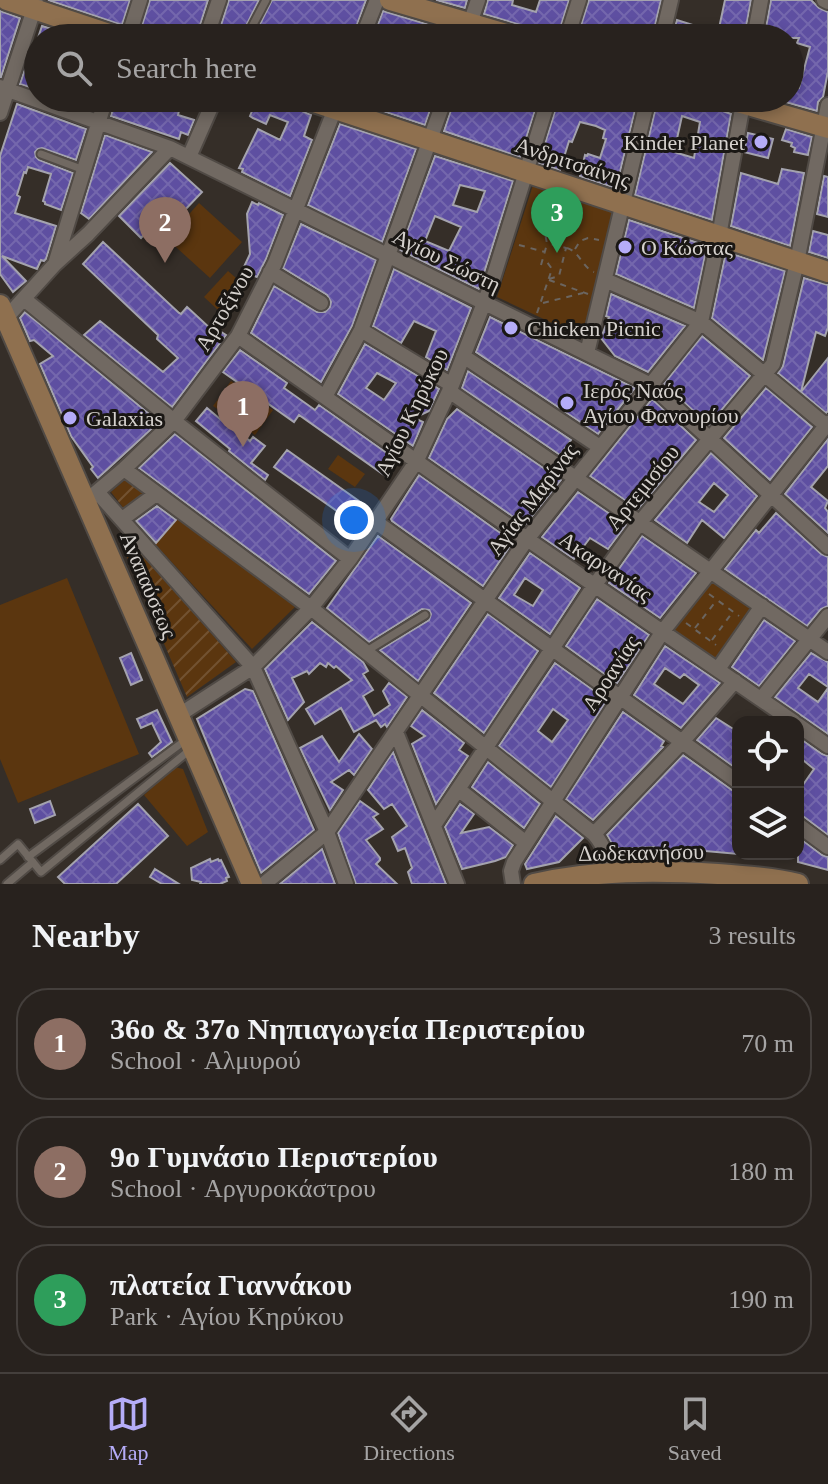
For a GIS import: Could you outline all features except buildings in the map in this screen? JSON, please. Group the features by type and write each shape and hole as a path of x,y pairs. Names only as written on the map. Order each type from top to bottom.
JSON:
{"street":[{"path":"7,0 35,4 86,24"},
{"path":"132,24 140,0"},
{"path":"211,24 219,0"},
{"path":"368,24 377,0"},
{"path":"390,0 450,24"},
{"path":"470,24 478,0"},
{"path":"571,24 579,0"},
{"path":"665,24 671,0"},
{"path":"757,24 761,0"},
{"path":"28,24 35,4"},
{"path":"0,113 4,88 24,34"},
{"name":"Αγίου Σώστη","path":"4,88 24,95"},
{"name":"Αρτεμισίου","path":"434,825 641,521 773,364 826,128 828,105"},
{"name":"Αγίου Σώστη","path":"71,112 170,148 651,385 828,547"},
{"path":"55,264 102,112"},
{"path":"189,157 209,112"},
{"name":"Αρτοξίνου","path":"92,497 174,421 238,336 270,272 333,112"},
{"name":"Ανδριτσαίνης","path":"359,112 430,140 828,272"},
{"path":"325,397 361,330 440,112"},
{"name":"Αγίου Κηρύκου","path":"179,715 253,667 311,608 350,559 416,462 451,388 485,303 545,112"},
{"path":"587,353 645,112"},
{"name":"Αγίας Μαρίνας","path":"264,884 327,832 527,539 701,322 719,236 735,112"},
{"path":"775,112 826,128"},
{"path":"3,311 24,299 170,148"},
{"path":"68,222 88,234"},
{"path":"270,272 321,303"},
{"path":"606,278 701,322 827,425"},
{"path":"24,299 350,559"},
{"name":"Αναπαύσεως","path":"3,311 92,497 179,715 252,884"},
{"path":"361,330 451,388 828,652"},
{"name":"Ακαρνανίας","path":"238,336 785,716"},
{"path":"463,356 600,447"},
{"name":"Αροανίας","path":"513,884 511,871 514,862 663,631 827,425"},
{"path":"124,469 311,608 594,834 603,845 608,873"},
{"path":"121,518 156,494"},
{"path":"92,497 121,518 253,667 327,832 345,884"},
{"path":"376,522 732,778"},
{"path":"718,669 762,606"},
{"path":"761,699 828,616"},
{"path":"594,834 735,681"},
{"name":"Ακαρνανίας","path":"804,730 828,746"},
{"path":"396,732 457,884"},
{"path":"458,789 526,843"},
{"path":"804,829 828,847"},
{"name":"Δωδεκανήσου","path":"534,884 608,873 642,878 730,880 760,877 798,884"}],"lane":[{"path":"253,24 266,0"},
{"path":"41,154 84,170"},
{"path":"365,652 425,615"},
{"path":"0,860 18,844 41,872 191,743"},
{"path":"7,884 31,859 191,743"}],"path":[{"path":"533,326 552,269 547,262 542,263 547,243 543,227 564,185"},
{"path":"574,250 577,243 588,238 614,243"},
{"path":"505,241 545,252"},
{"path":"547,243 574,250 588,270 606,278"},
{"path":"549,279 559,276 566,248"},
{"path":"549,279 601,299"},
{"path":"541,304 584,293"},
{"path":"698,586 750,624"},
{"path":"694,629 716,600"},
{"path":"711,641 733,612"},
{"path":"675,616 728,654"}],"shaded area":[{"path":"534,182 614,210 582,337 497,297"},
{"path":"199,203 242,242 210,278 167,239"},
{"path":"228,271 243,284 219,311 204,297"},
{"path":"231,381 273,410 255,435 213,406"},
{"path":"338,455 365,474 355,487 328,469"},
{"path":"126,479 147,494 125,510 111,492"},
{"path":"178,518 295,607 252,649 155,544"},
{"path":"131,541 236,662 187,697 123,548"},
{"path":"67,578 139,754 18,803 0,759 0,605"},
{"path":"712,578 755,609 716,663 673,631"},
{"path":"175,767 183,769 208,832 187,846 144,795"}],"place":[{"name":"Kinder Planet","path":"761,142"},
{"name":"Ο Κώστας","path":"625,247"},
{"name":"πλατεία Γιαννάκου","path":"557,253"},
{"name":"9ο Γυμνάσιο Περιστερίου","path":"165,263"},
{"name":"Chicken Picnic","path":"511,328"},
{"name":"Ιερός Ναός Αγίου Φανουρίου","path":"567,403"},
{"name":"Galaxias","path":"70,418"},
{"name":"36ο & 37ο Νηπιαγωγεία Περιστερίου","path":"243,447"}]}
